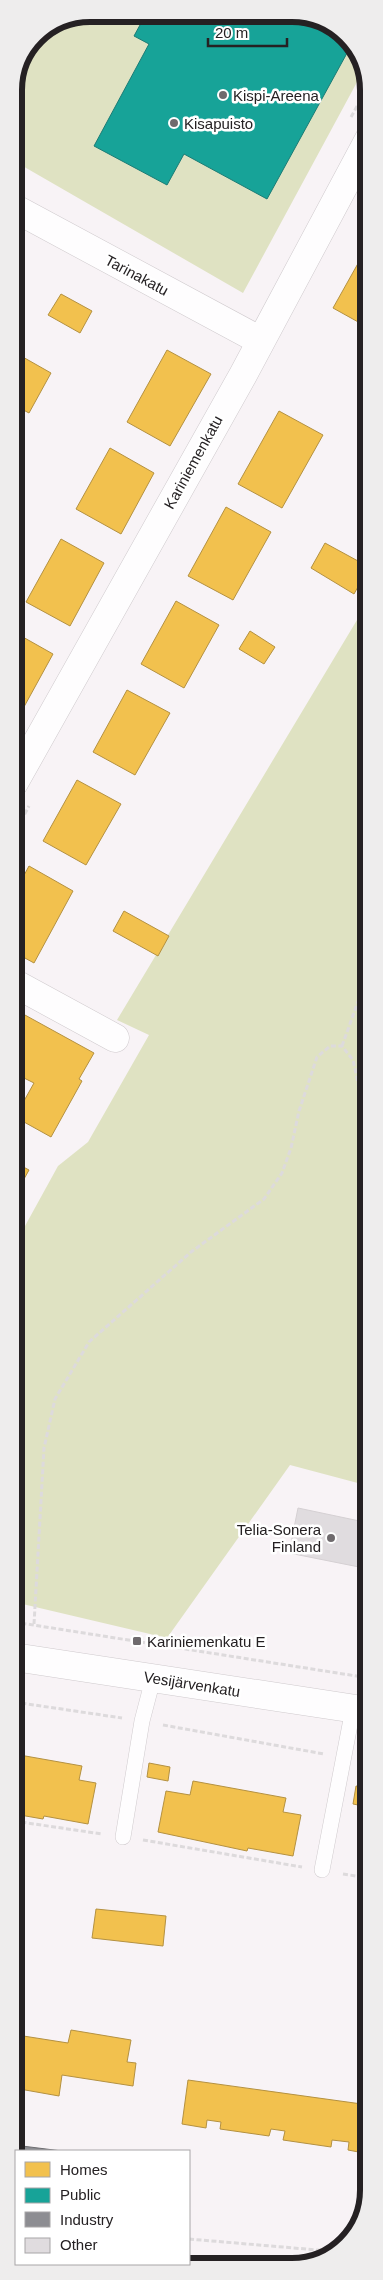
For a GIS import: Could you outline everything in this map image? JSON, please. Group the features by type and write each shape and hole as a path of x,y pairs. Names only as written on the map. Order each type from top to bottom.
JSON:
{"street":[{"name":"Kariniemenkatu","path":"23,767 261,341 360,157"},
{"name":"Tarinakatu","path":"23,213 261,341"},
{"path":"23,988 115,1038"},
{"name":"Vesijärvenkatu","path":"23,1658 360,1710"}],"lane":[{"path":"123,1837 142,1721 153,1678"},
{"path":"322,1870 343,1757 360,1713"}],"path":[{"path":"342,1046 360,996"},
{"path":"34,1624 44,1448 56,1399 89,1342 191,1252 264,1199 282,1173 291,1148 299,1111 317,1057 330,1046 342,1046"},
{"path":"342,1046 353,1060 360,1092"},
{"path":"23,1623 360,1677"},
{"path":"23,1703 142,1721 343,1757"},
{"path":"23,1822 360,1876"},
{"path":"190,2239 324,2251"}],"green space":[{"name":"Kisapuisto","path":"90,22 293,22 319,28 341,42 347,49 355,64 359,78 243,293 23,166 24,77 28,64 42,42 64,28"},
{"path":"360,615 360,1484 290,1465 167,1638 23,1604 23,1230 58,1166 88,1142 149,1035 117,1020"}],"building: Homes":[{"path":"360,260 360,323 333,308"},
{"path":"61,294 92,311 80,333 48,315"},
{"path":"167,350 211,374 170,446 127,422"},
{"path":"23,357 51,373 29,413 23,410"},
{"path":"279,411 323,435 282,508 238,484"},
{"path":"110,448 154,473 121,534 76,509"},
{"path":"226,507 271,532 233,600 188,576"},
{"path":"61,539 104,563 70,626 26,602"},
{"path":"325,543 360,562 360,583 354,594 311,568"},
{"path":"176,601 219,625 184,688 141,664"},
{"path":"250,631 275,647 264,664 239,649"},
{"path":"23,637 53,654 23,709"},
{"path":"127,690 170,713 135,775 93,752"},
{"path":"77,780 121,804 86,865 43,841"},
{"path":"29,866 73,891 34,963 23,957 23,877"},
{"path":"124,911 169,936 158,956 113,931"},
{"path":"23,1014 94,1053 79,1079 82,1081 51,1137 23,1121 23,1103 34,1083 23,1078"},
{"path":"23,1167 29,1170 23,1181"},
{"path":"23,1756 82,1766 79,1780 96,1783 88,1824 44,1816 43,1819 23,1816"},
{"path":"149,1763 170,1767 168,1781 147,1777"},
{"path":"193,1781 286,1798 283,1812 301,1815 293,1856 248,1848 247,1851 158,1832 166,1791 190,1795"},
{"path":"356,1786 360,1787 360,1805 353,1804"},
{"path":"96,1909 166,1916 163,1946 92,1938"},
{"path":"71,2030 131,2040 127,2062 136,2063 133,2086 62,2075 59,2096 23,2090 23,2036 68,2043"},
{"path":"188,2080 360,2104 360,2152 348,2150 349,2142 332,2140 331,2147 283,2140 285,2131 271,2129 269,2136 220,2129 221,2122 207,2120 206,2128 182,2124"}],"building: Public":[{"name":"Kispi-Areena","path":"142,22 293,22 319,28 341,42 348,51 267,199 184,154 167,185 94,146 149,44 134,36"}],"building: Industry":[{"path":"23,2146 54,2150 23,2150"}],"building: Other":[{"name":"Telia-Sonera Finland","path":"298,1508 360,1521 360,1567 289,1553"}],"place":[{"name":"Kispi-Areena","path":"223,95"},
{"name":"Kisapuisto","path":"174,123"},
{"name":"Telia-Sonera Finland","path":"331,1538"},
{"name":"Kariniemenkatu E","path":"137,1641"}]}
